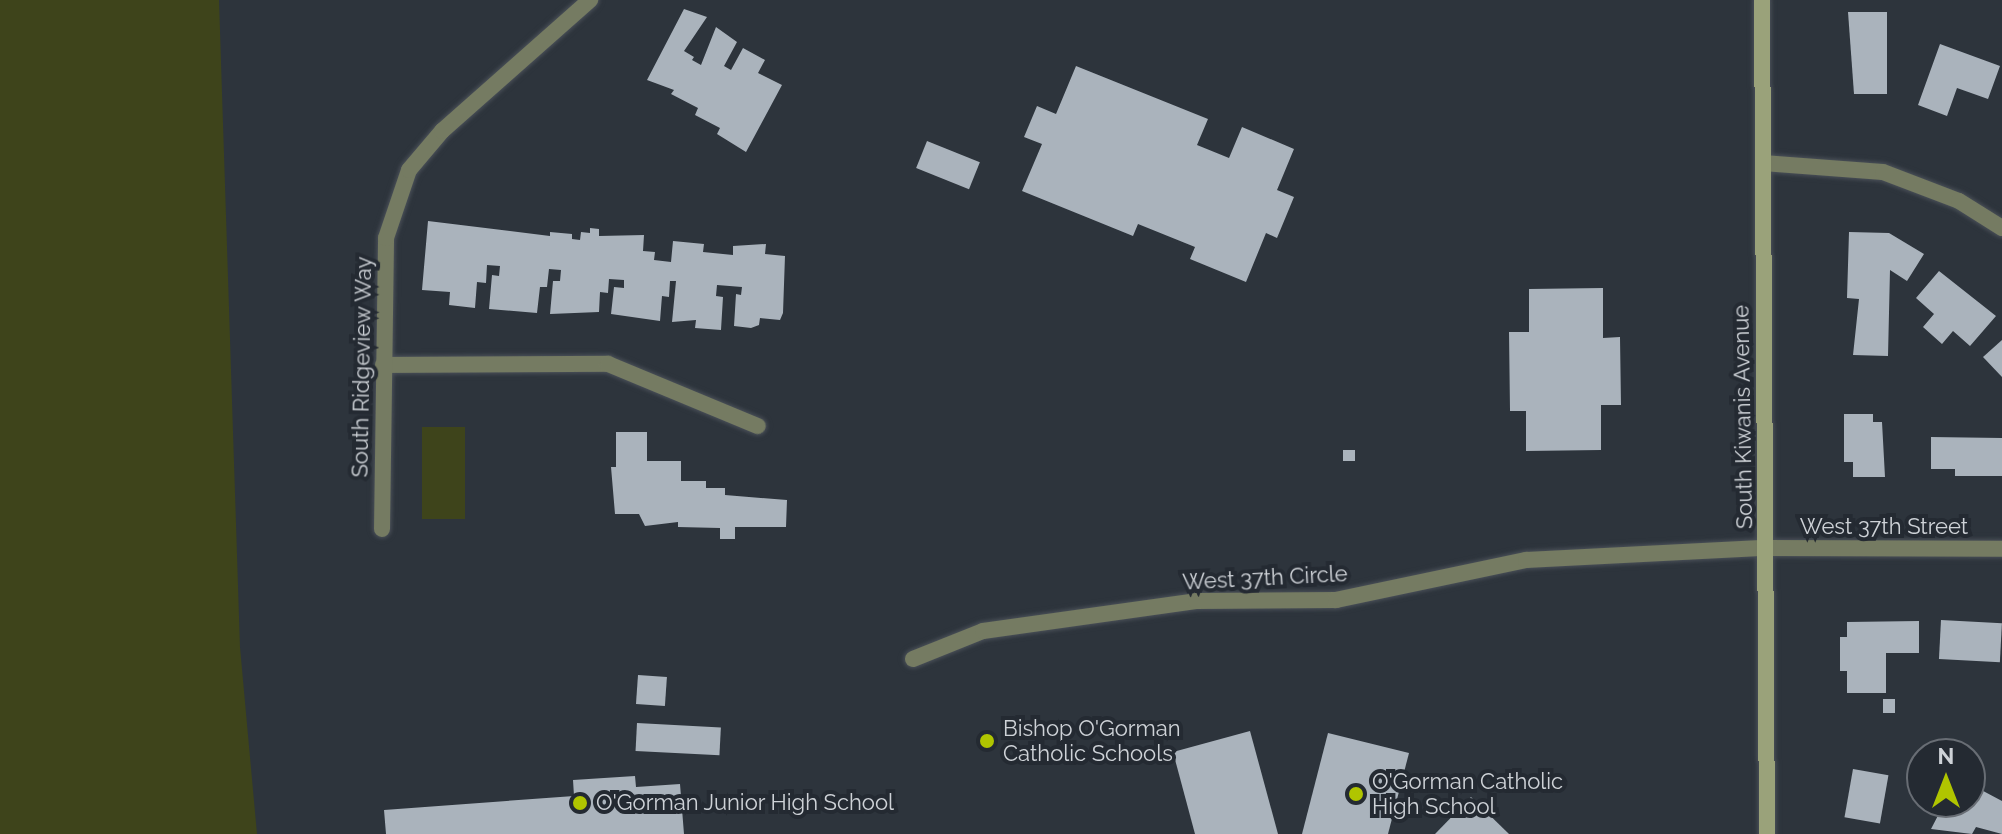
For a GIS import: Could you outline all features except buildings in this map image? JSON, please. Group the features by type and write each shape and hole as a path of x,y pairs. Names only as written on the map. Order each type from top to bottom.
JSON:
{"main road":[{"name":"South Kiwanis Avenue","path":"1762,0 1767,834"}],"street":[{"name":"South Ridgeview Way","path":"382,529 386,238 409,170 442,131 590,0"},
{"path":"1763,163 1883,172 1930,187 2002,228"},
{"path":"383,365 608,364 758,426"},
{"name":"West 37th Street","path":"1766,548 2002,549"},
{"name":"West 37th Circle","path":"913,659 983,631 1196,601 1336,600 1526,560 1766,548"}],"green space":[{"path":"0,0 219,0 240,647 257,834 0,834"},
{"path":"422,427 465,427 465,519 422,519"}],"place":[{"name":"Bishop O'Gorman Catholic Schools","path":"987,741"},
{"name":"O'Gorman Catholic High School","path":"1356,794"},
{"name":"O'Gorman Junior High School","path":"580,803"}]}
